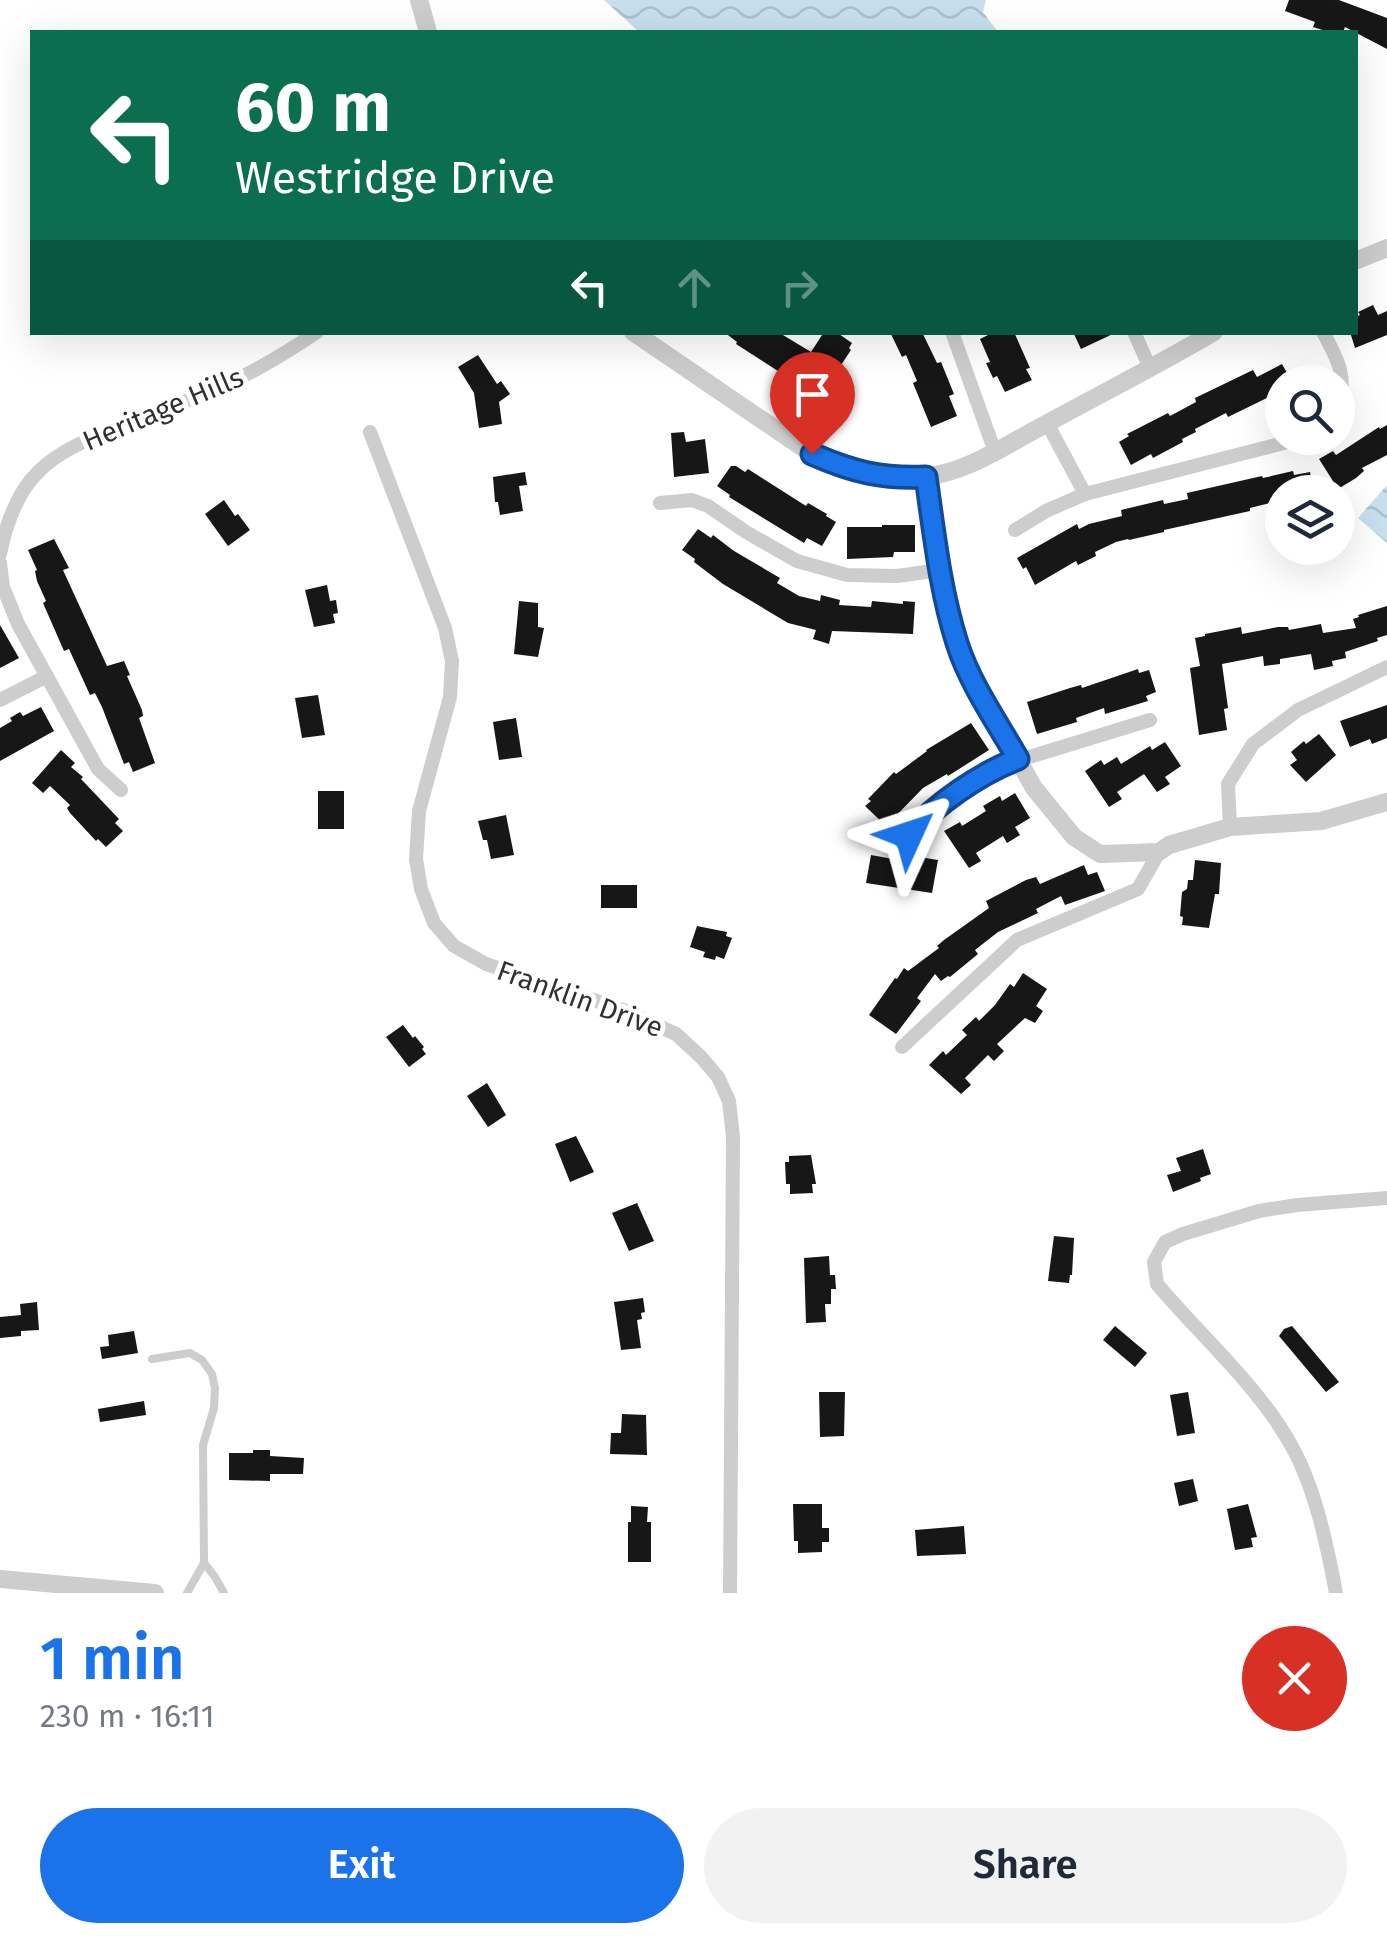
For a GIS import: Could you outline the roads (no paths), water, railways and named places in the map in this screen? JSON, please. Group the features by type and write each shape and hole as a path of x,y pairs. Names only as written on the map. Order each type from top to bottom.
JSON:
{"street":[{"path":"419,0 427,30"},
{"path":"1358,260 1387,248"},
{"name":"Heritage Hills","path":"0,554 5,528 20,495 37,473 59,455 230,383 312,335"},
{"path":"637,335 812,454 868,475 898,478 926,477 995,452 1209,335"},
{"path":"953,335 995,452"},
{"path":"1135,335 1150,368"},
{"path":"1325,335 1340,365"},
{"path":"1047,423 1085,494"},
{"name":"Franklin Drive","path":"370,432 445,628 452,661 450,698 419,812 416,859 420,890 434,923 454,946 486,964 623,1010 676,1034 718,1077 729,1101 730,1593"},
{"path":"1015,530 1046,510 1085,494 1265,448"},
{"path":"926,477 940,570 958,645 972,678 1034,788 1074,836 1100,854 1159,852"},
{"path":"660,503 692,500 708,506 797,561 847,575 897,576 940,570"},
{"path":"0,572 18,624 98,770 121,790"},
{"path":"1230,827 1228,784 1253,744 1298,710 1387,667"},
{"path":"0,700 47,676"},
{"path":"902,850 925,816 997,767 1150,720"},
{"path":"902,1046 1017,940 1138,889 1159,852 1169,845 1230,827 1321,822 1387,802"},
{"path":"1336,1593 1307,1479 1290,1443 1257,1397 1156,1284 1154,1262 1165,1242 1259,1211 1387,1198"},
{"path":"0,1579 154,1593"}],"lane":[{"path":"152,1358 190,1353 202,1360 212,1374 214,1408 203,1445 204,1564 188,1593"},
{"path":"204,1564 224,1593"}],"water":[{"path":"604,0 986,0 983,12 996,30 637,30"},
{"path":"1387,485 1387,543 1358,518"}]}
